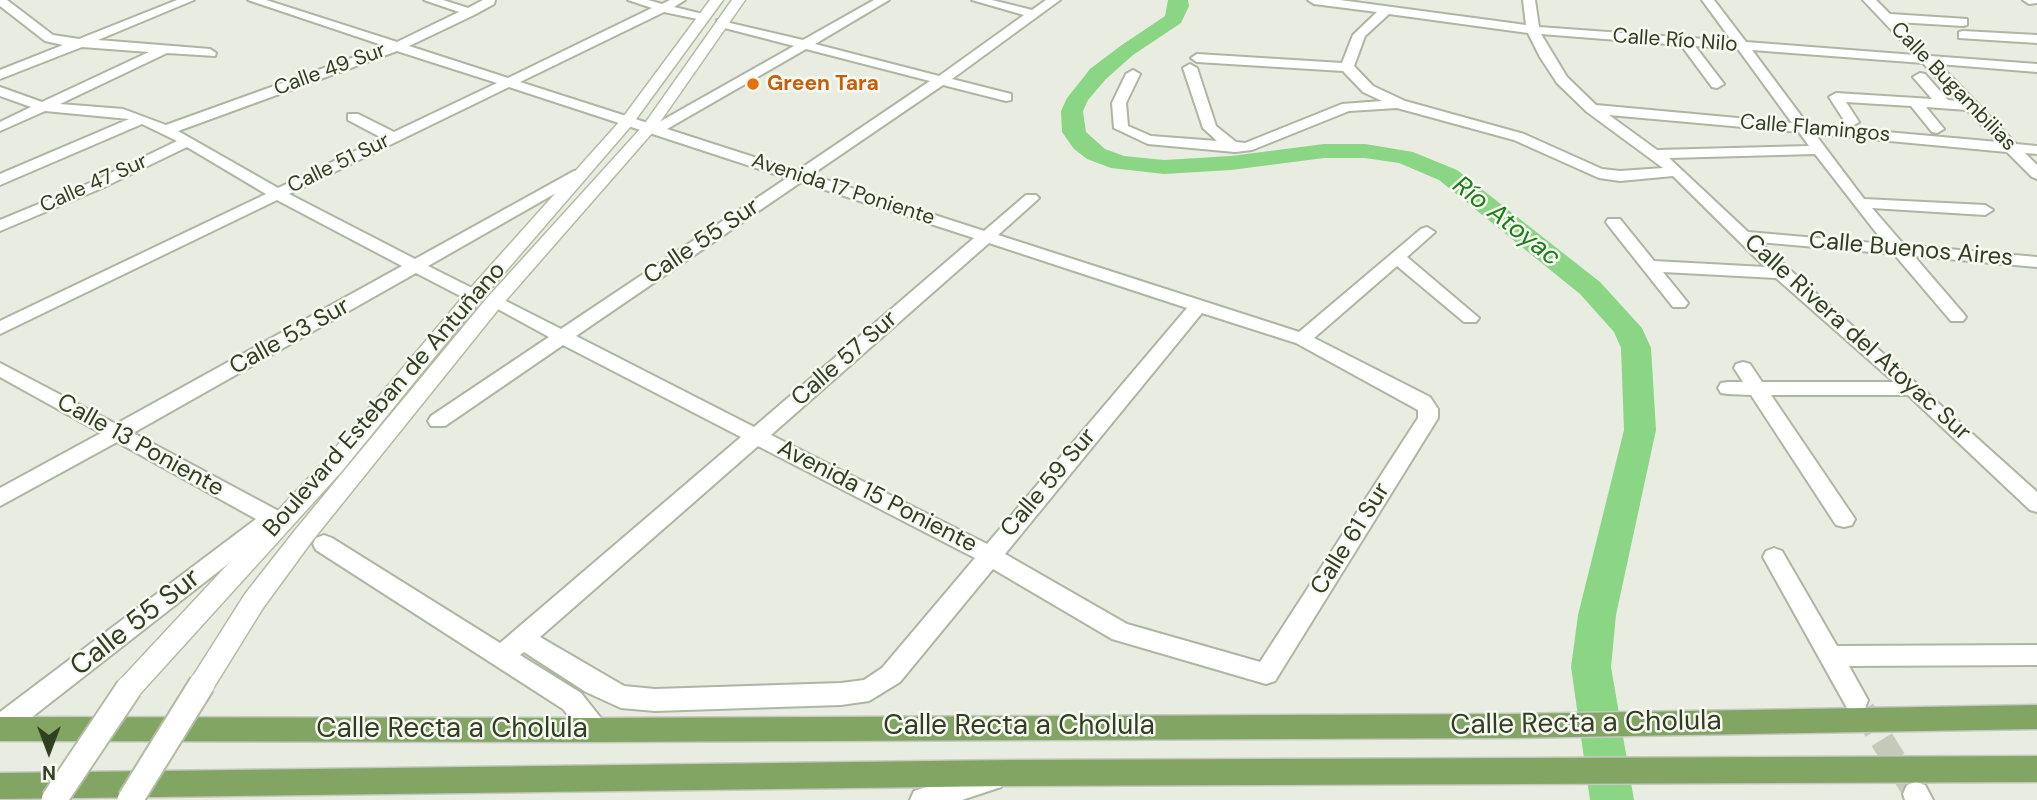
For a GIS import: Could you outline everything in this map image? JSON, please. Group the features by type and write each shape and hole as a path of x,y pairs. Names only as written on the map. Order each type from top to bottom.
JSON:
{"main road":[{"name":"Boulevard Esteban de Antuñano","path":"130,800 254,601 579,174 626,122 717,0"},
{"name":"Boulevard Esteban de Antuñano","path":"54,800 129,688 276,520 334,465 484,299 650,130 739,0"},
{"name":"Calle Recta a Cholula","path":"0,728 594,730 1513,726 2037,717"},
{"name":"Calle Recta a Cholula","path":"0,786 1008,773 2037,769"}],"street":[{"path":"0,75 188,0"},
{"name":"Avenida 17 Poniente","path":"254,0 1302,339 1423,402"},
{"path":"430,0 470,12"},
{"path":"634,0 703,18"},
{"name":"Calle 51 Sur","path":"0,328 679,0"},
{"path":"650,130 883,0"},
{"path":"978,0 1033,14"},
{"name":"Calle 55 Sur","path":"438,421 943,79 1054,0"},
{"name":"Calle Río Nilo","path":"1314,0 1532,30 2037,68"},
{"name":"Calle Rivera del Atoyac Sur","path":"1529,0 1532,30 1562,80 1592,109 1677,171 1781,273 1913,389 2037,504"},
{"path":"1707,0 1859,203 1957,317"},
{"name":"Calle Bugambilias","path":"1869,0 2037,174"},
{"path":"2029,0 2035,1"},
{"path":"0,1 49,38 58,41 210,53"},
{"name":"Calle 49 Sur","path":"166,130 396,47 490,1"},
{"path":"1347,67 1359,35 1386,10"},
{"path":"1886,18 2037,39"},
{"path":"721,23 1006,97"},
{"path":"1685,42 1717,84"},
{"path":"0,127 167,49"},
{"path":"1235,148 1210,128 1194,63 1347,67 1368,89 1400,104 1519,137 1599,173 1620,176 1677,171"},
{"path":"1133,74 1119,103 1121,128 1147,140 1247,147 1347,107 1400,104"},
{"path":"1920,77 1943,103"},
{"path":"0,91 43,107 123,113 142,119 188,141 277,194"},
{"path":"1852,122 1836,97 1972,106"},
{"path":"1914,101 1937,129"},
{"name":"Calle Flamingos","path":"1592,109 2037,150"},
{"path":"352,117 394,138"},
{"path":"0,180 142,119"},
{"name":"Calle 47 Sur","path":"0,226 97,185 188,141"},
{"path":"1657,154 1820,150"},
{"name":"Calle 53 Sur","path":"0,498 579,174"},
{"name":"Avenida 15 Poniente","path":"277,194 484,299 564,336 988,555 1120,632 1266,674"},
{"name":"Calle 57 Sur","path":"502,657 1031,198"},
{"path":"1859,203 1985,210"},
{"path":"1614,222 1679,303"},
{"path":"1302,339 1427,232"},
{"name":"Calle Buenos Aires","path":"1743,236 2037,262"},
{"path":"1398,258 1470,318"},
{"path":"1650,267 1781,273"},
{"name":"Calle 59 Sur","path":"523,639 621,697 655,701 841,694 869,690 891,675 988,555 1200,304"},
{"path":"1744,368 1844,519"},
{"name":"Calle 13 Poniente","path":"0,369 116,435 276,520"},
{"path":"1728,388 1913,389"},
{"name":"Calle 61 Sur","path":"1266,674 1428,418 1428,409 1423,402"},
{"name":"Calle 55 Sur","path":"0,728 12,709 276,520"},
{"path":"324,544 572,701 594,730"},
{"path":"1774,556 1856,700"},
{"path":"1830,656 2037,655"},
{"path":"923,800 1008,773"}],"waterway":[{"name":"Río Atoyac","path":"1178,0 1179,6 1174,19 1126,51 1098,74 1078,98 1072,111 1074,132 1082,144 1096,154 1120,163 1164,167 1231,163 1324,151 1365,151 1404,157 1448,175 1590,288 1627,328 1636,348 1640,430 1597,615 1591,667 1612,800"}],"tunnel":[{"path":"1863,710 1916,794"}],"place":[{"name":"Green Tara","path":"753,84"}]}
